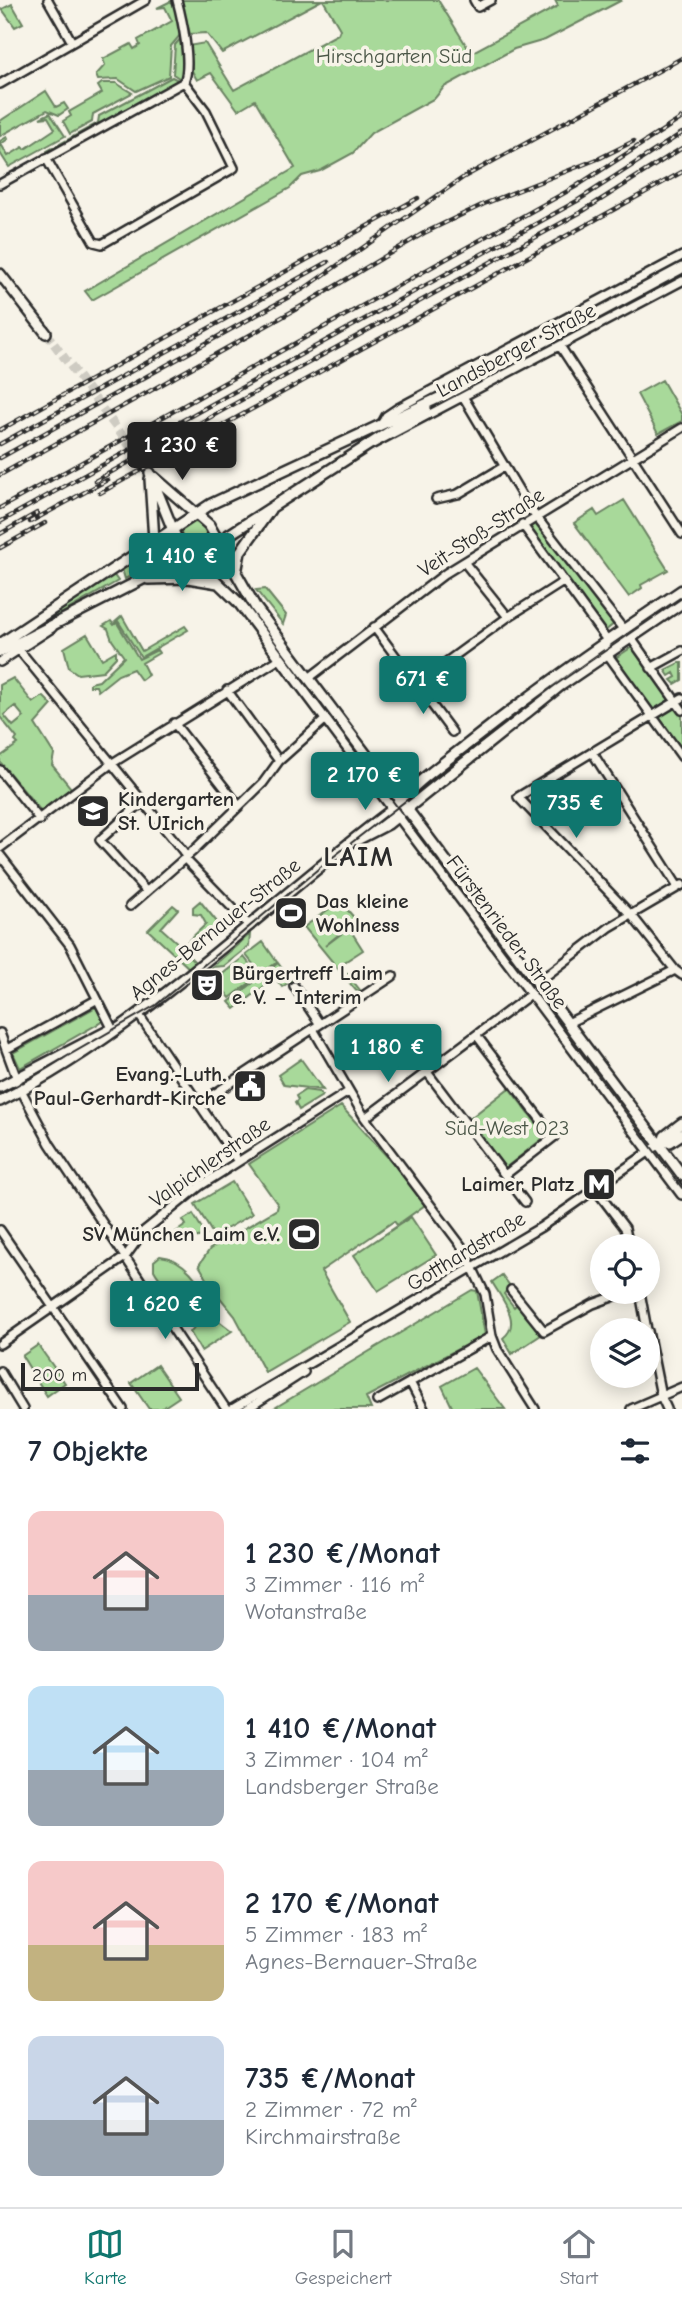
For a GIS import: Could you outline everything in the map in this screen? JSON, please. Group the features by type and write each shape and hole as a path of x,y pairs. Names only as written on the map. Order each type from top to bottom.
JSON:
{"main road":[{"name":"Landsberger Straße","path":"0,652 219,541 445,395 455,384 570,328 682,268"},
{"path":"0,274 46,334"},
{"name":"Landsberger Straße","path":"1,643 196,513 247,485 445,395"},
{"path":"150,474 154,540"},
{"name":"Fürstenrieder Straße","path":"150,474 196,513 219,541 235,575 256,608 541,980 568,1024 661,1143 682,1175"},
{"name":"Fürstenrieder Straße","path":"150,474 171,529 190,556 239,603 281,657 682,1194"},
{"path":"235,575 240,552 274,505"},
{"path":"147,579 188,578 220,584"},
{"name":"Agnes-Bernauer-Straße","path":"0,1101 92,1048 186,980 393,807 399,797 606,639 682,590"},
{"name":"Agnes-Bernauer-Straße","path":"352,842 372,835 408,809 560,686 682,603"},
{"name":"Agnes-Bernauer-Straße","path":"0,1087 136,1016"},
{"name":"Gotthardstraße","path":"661,1143 665,1136 682,1123"},
{"name":"Gotthardstraße","path":"661,1143 670,1142 682,1133"}],"street":[{"path":"48,0 72,42"},
{"path":"0,83 146,0"},
{"path":"0,184 184,82 187,75 184,34 177,0"},
{"path":"474,0 478,7 491,0"},
{"path":"46,158 94,242 102,244 234,168 206,111 184,82"},
{"name":"Landsberger Straße","path":"381,425 386,416 398,408 455,384 565,319 682,256"},
{"name":"Landsberger Straße","path":"366,446 381,442 682,281"},
{"path":"565,319 570,328"},
{"path":"560,346 682,534"},
{"path":"464,398 537,516 623,629"},
{"name":"Veit-Stoß-Straße","path":"309,678 464,562 682,428"},
{"path":"436,499 458,494 505,466"},
{"path":"522,524 606,639 608,654 682,757"},
{"path":"464,562 508,617"},
{"path":"416,684 508,617 564,582"},
{"name":"Landsberger Straße","path":"0,662 39,639 59,622"},
{"path":"374,627 452,732"},
{"path":"631,638 651,668 679,700 682,710"},
{"path":"20,650 185,856 250,926"},
{"path":"651,668 682,651"},
{"path":"0,848 111,764 281,657"},
{"path":"227,690 279,761"},
{"path":"568,1024 678,972 629,915 518,797 679,700"},
{"path":"130,906 239,806 279,761 327,718"},
{"path":"174,723 239,806"},
{"path":"541,980 629,915 680,886 592,752"},
{"path":"0,770 40,820"},
{"path":"141,803 100,840 146,891"},
{"path":"0,855 70,945 112,1028"},
{"path":"199,1104 393,976"},
{"path":"294,986 348,1092 464,1248 485,1294 492,1336 535,1409"},
{"path":"365,1118 531,994"},
{"path":"7,1049 96,1000"},
{"path":"136,1016 237,1160"},
{"path":"0,1033 21,1090 62,1163 226,1409"},
{"path":"477,1036 554,1138 505,1175"},
{"path":"427,1073 525,1202"},
{"name":"Valpichlerstraße","path":"0,1344 125,1257 144,1231 237,1160 348,1092"},
{"name":"Gotthardstraße","path":"232,1409 474,1268 596,1190 661,1143"},
{"path":"596,1190 625,1228 626,1234"},
{"path":"0,1230 123,1409"},
{"path":"511,1290 544,1331 593,1304"},
{"path":"376,1401 492,1336"},
{"name":"Gotthardstraße","path":"247,1409 289,1385 318,1361"},
{"path":"0,1371 18,1407"},
{"path":"410,1382 425,1409"},
{"path":"631,1409 682,1387"},
{"path":"659,1388 667,1409"}],"green space":[{"path":"181,0 322,0 222,53 206,33 190,34"},
{"name":"Hirschgarten Süd","path":"323,0 438,0 471,53 558,6 555,0 622,0 545,40 514,49 444,87 435,98 371,133 353,153 320,171 302,176 290,188 92,300 85,291 295,168 255,100 238,110 211,73 197,80 192,71 188,46 205,43 234,90 338,34 340,29"},
{"path":"171,1 177,9 181,34 171,46 169,76 136,91 118,79 98,80 96,75 105,65 103,59 131,44 134,49 140,45 138,40 172,21 165,7 157,8"},
{"path":"12,4 23,23 15,27 2,9"},
{"path":"181,38 185,73 182,80 173,74 175,45"},
{"path":"172,77 180,81 47,154 47,151 98,123 99,116"},
{"path":"102,83 116,83 132,93 93,114 92,122 70,134 63,121 71,116 69,112 102,93 98,86"},
{"path":"46,91 56,107 64,103 68,109 59,115 47,110 0,136 0,121"},
{"path":"50,113 65,136 9,167 0,153 0,141 7,137 1,144 8,156 23,147 25,149 55,129 48,117 40,118"},
{"path":"662,380 682,415 682,421 658,434 637,394"},
{"path":"624,500 668,570 641,585 642,588 629,597 574,523 594,510 598,516"},
{"path":"538,521 615,623 605,631 528,528"},
{"path":"194,522 203,526 207,535 203,544 194,548 185,544 181,535 185,526"},
{"path":"151,548 156,554 153,564 125,579 122,569"},
{"path":"113,574 118,581 38,625"},
{"path":"265,589 286,615 283,624 256,590"},
{"path":"122,616 142,651 185,626 188,630 141,657 118,621 114,623"},
{"path":"111,621 114,625 117,623 139,659 157,650 159,653 142,663 148,675 141,680 133,669 118,675 98,691 96,686 90,686 90,683 99,681 124,657 108,629 103,626"},
{"path":"87,634 102,659 116,651 116,657 103,671 78,674 69,668 64,648"},
{"path":"632,647 670,699 652,711 614,659"},
{"path":"591,652 596,659 415,796 413,793"},
{"path":"682,663 682,680 675,684 671,680 676,677 674,673 669,676 665,670"},
{"path":"13,678 33,703 43,696 52,705 35,724 54,754 52,765 71,788 40,810 0,762 0,757 18,744 15,741 17,738 0,717 0,685","holes":["15,706 24,717 13,726 4,715"]},
{"path":"676,707 682,715 682,750 658,718"},
{"path":"410,817 647,1133 642,1137 406,819"},
{"path":"200,901 217,922 218,929 186,953 196,963 190,969 148,930 173,905 178,909 161,928 182,947 206,924 201,915 193,914 193,907"},
{"path":"340,901 356,920 325,946 349,928 363,950 340,965 360,990 357,992 304,927"},
{"path":"250,934 249,946 224,966 212,967"},
{"path":"263,942 277,962 261,974 246,955"},
{"path":"244,957 259,976 230,998 215,980"},
{"path":"278,963 291,981 282,987 275,978 235,1009 229,1002"},
{"path":"96,1007 103,1021 20,1068 13,1053"},
{"path":"301,1059 323,1090 284,1085 278,1075"},
{"name":"Süd-West 023","path":"509,1088 546,1136 505,1168 468,1120"},
{"path":"305,1090 319,1092 322,1096 299,1110 295,1103 298,1100 296,1096"},
{"name":"SV München Laim e.V.","path":"341,1106 392,1162 425,1205 397,1225 394,1221 321,1271 350,1322 265,1372 235,1316 213,1289 199,1265 210,1249 277,1209 278,1205 249,1164"},
{"path":"232,1182 252,1214 214,1236 195,1204"},
{"path":"193,1214 206,1235 181,1241 176,1232 186,1225 183,1220"},
{"path":"411,1217 436,1255 378,1291 354,1255"},
{"path":"160,1256 176,1261 190,1272 201,1288 206,1304 186,1317 180,1304 154,1270 154,1261"},
{"path":"502,1275 510,1286 504,1294 514,1307 518,1303 541,1335 512,1354 503,1338 509,1332 511,1318 492,1282"},
{"path":"472,1290 477,1291 485,1335 366,1397 371,1409 273,1409"},
{"path":"207,1312 232,1331 201,1351 190,1332"},
{"path":"38,1345 65,1383 47,1396 22,1356"},
{"path":"157,1365 179,1397 161,1409 149,1409 131,1383"},
{"path":"474,1368 505,1409 453,1409 442,1386"}],"tunnel":[{"path":"46,333 150,473"}],"tram line":[{"path":"0,1095 156,1005 324,864 554,686 682,598"},
{"path":"300,677 682,1188"}],"railway":[{"path":"0,458 305,288 464,177 682,58"},
{"path":"0,508 575,187 682,118"},
{"path":"0,522 577,201 682,133"},
{"path":"0,475 300,307 424,233 484,204 600,158 634,141"},
{"path":"95,481 583,211 682,148"},
{"path":"100,493 682,172"},
{"path":"0,430 418,198"},
{"path":"0,444 328,262"},
{"path":"30,522 107,480"},
{"path":"0,534 37,513"},
{"path":"0,548 45,523"}],"place":[{"name":"Kindergarten St. UIrich","path":"93,811"},
{"name":"Das kleine Wohlness","path":"291,913"},
{"name":"Bürgertreff Laim e. V. – Interim","path":"207,985"},
{"name":"Evang.-Luth. Paul-Gerhardt-Kirche","path":"250,1086"},
{"name":"Laimer Platz","path":"599,1184"},
{"name":"SV München Laim e.V.","path":"304,1234"}],"district":[{"name":"LAIM","path":"359,856"}]}
